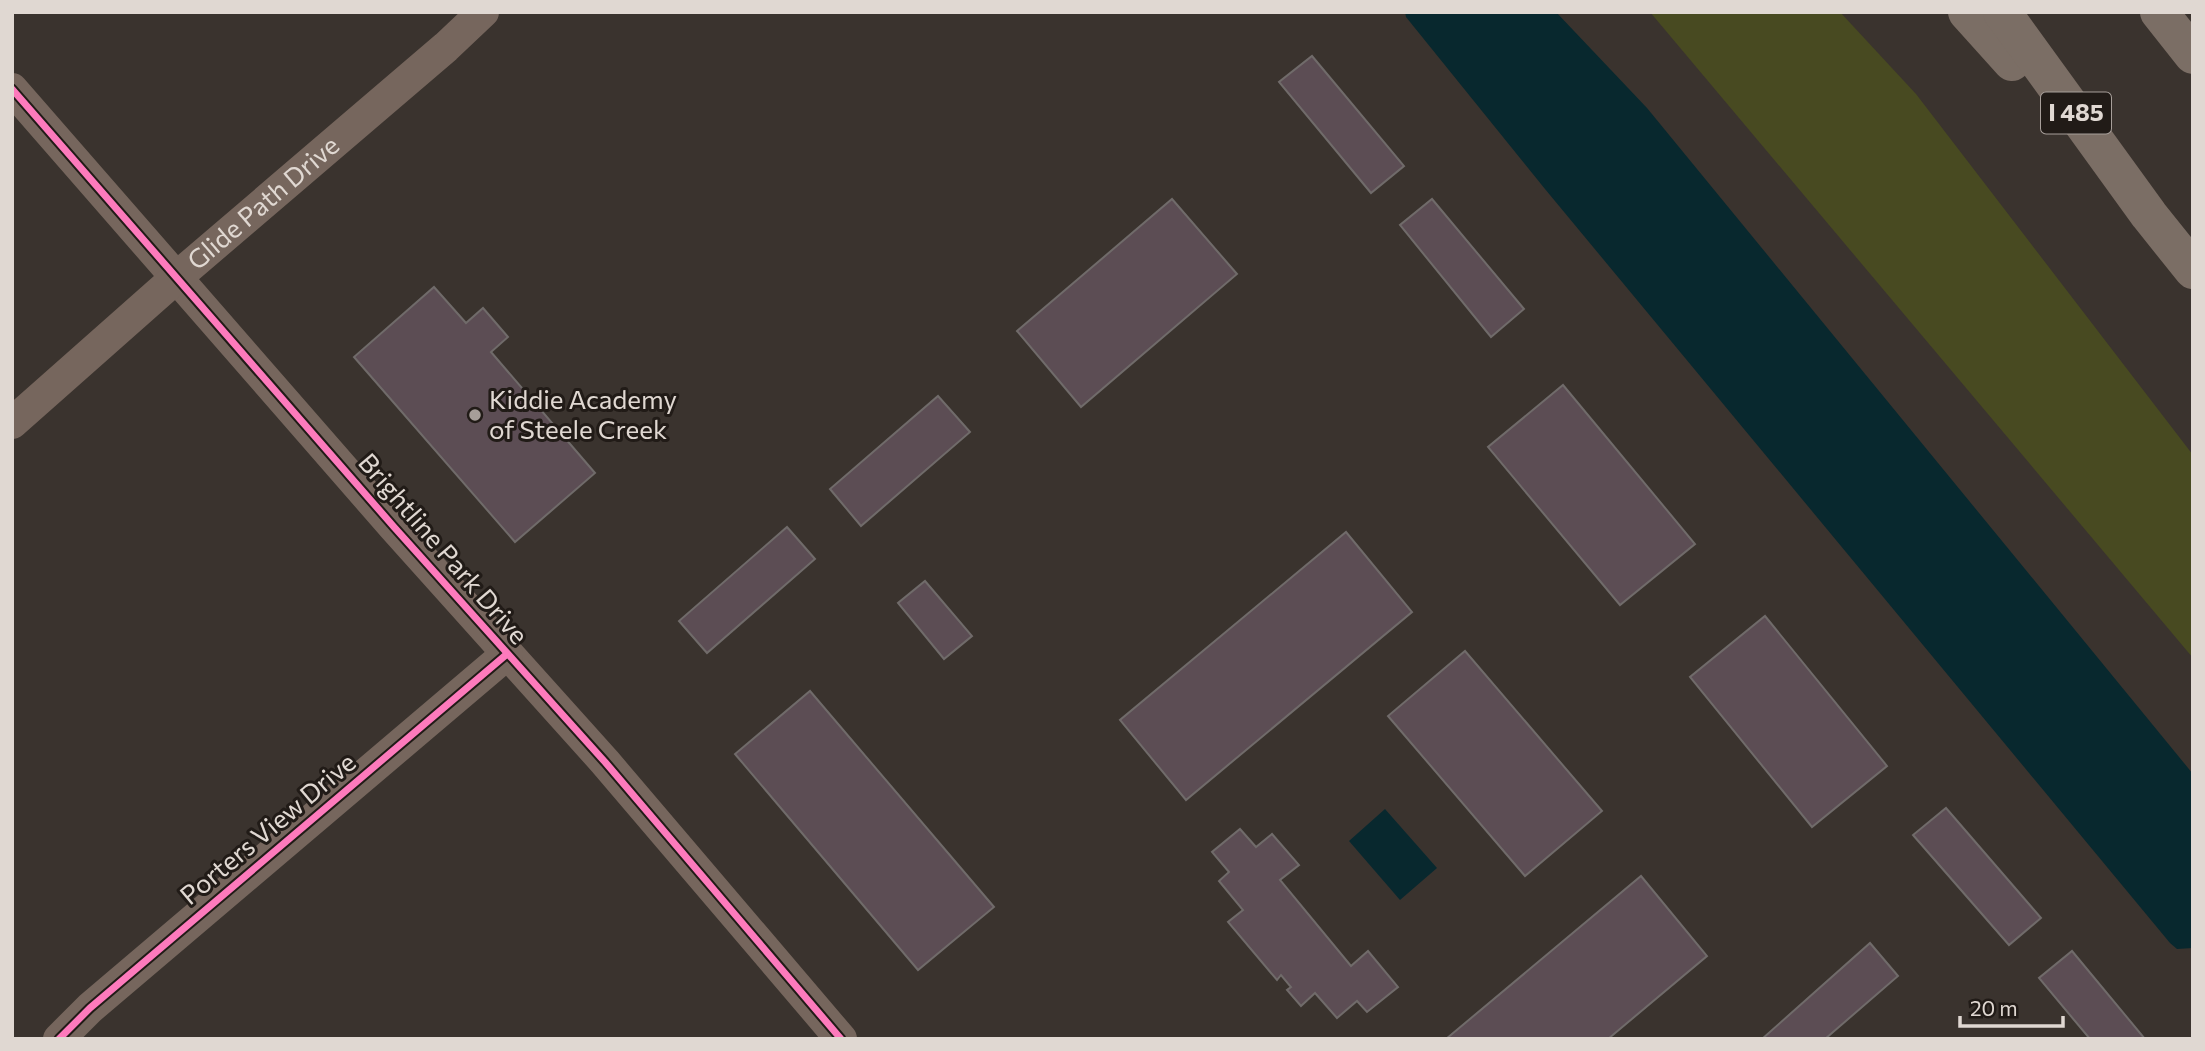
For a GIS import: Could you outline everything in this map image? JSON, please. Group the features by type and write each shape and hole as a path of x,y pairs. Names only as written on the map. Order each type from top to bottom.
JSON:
{"highway":[{"path":"1967,12 2149,215"},
{"name":"I 485","path":"2002,12 2149,215 2193,270"},
{"path":"2159,12 2193,55"}],"street":[{"name":"Glide Path Drive","path":"12,423 177,276 446,47 483,12"},
{"name":"Brightline Park Drive","path":"12,89 507,654 605,762 841,1039"},
{"name":"Porters View Drive","path":"59,1039 90,1008 507,654"}],"green space":[{"path":"1650,12 1840,12 1916,94 2193,455 2193,658"}],"water":[{"path":"1405,12 1556,12 1647,108 2193,774 2193,948 2177,949 2170,943 1545,189 1406,17"},
{"path":"1385,809 1437,868 1400,900 1349,841"}],"building":[{"path":"1312,56 1404,166 1371,193 1279,82"},
{"path":"1172,199 1237,274 1081,407 1017,331"},
{"path":"1432,199 1524,309 1491,337 1400,225"},
{"name":"Kiddie Academy of Steele Creek","path":"434,287 466,323 483,308 508,337 491,352 595,473 515,542 354,357"},
{"path":"1563,385 1695,544 1620,605 1488,447"},
{"path":"938,396 970,432 861,526 830,489"},
{"path":"787,527 815,559 707,653 679,621"},
{"path":"1346,532 1412,612 1186,800 1120,720"},
{"path":"925,581 972,636 944,659 898,603"},
{"path":"1765,616 1887,766 1812,827 1690,677"},
{"path":"1465,651 1602,811 1525,876 1388,716"},
{"path":"810,691 994,907 918,970 735,754"},
{"path":"1946,808 2041,918 2009,945 1913,835"},
{"path":"1240,829 1256,847 1272,834 1299,865 1280,880 1351,966 1368,951 1398,987 1367,1012 1357,1001 1337,1018 1315,993 1301,1006 1287,990 1291,987 1281,975 1277,980 1228,922 1243,910 1219,881 1229,872 1212,852"},
{"path":"1641,876 1707,956 1608,1039 1446,1039"},
{"path":"1870,943 1898,976 1825,1039 1762,1039"},
{"path":"2072,951 2145,1039 2090,1039 2039,978"}],"cycle path":[{"path":"12,89 394,527 605,762 841,1039"},
{"path":"59,1039 90,1008 507,654"}],"place":[{"name":"Kiddie Academy of Steele Creek","path":"475,415"}]}
